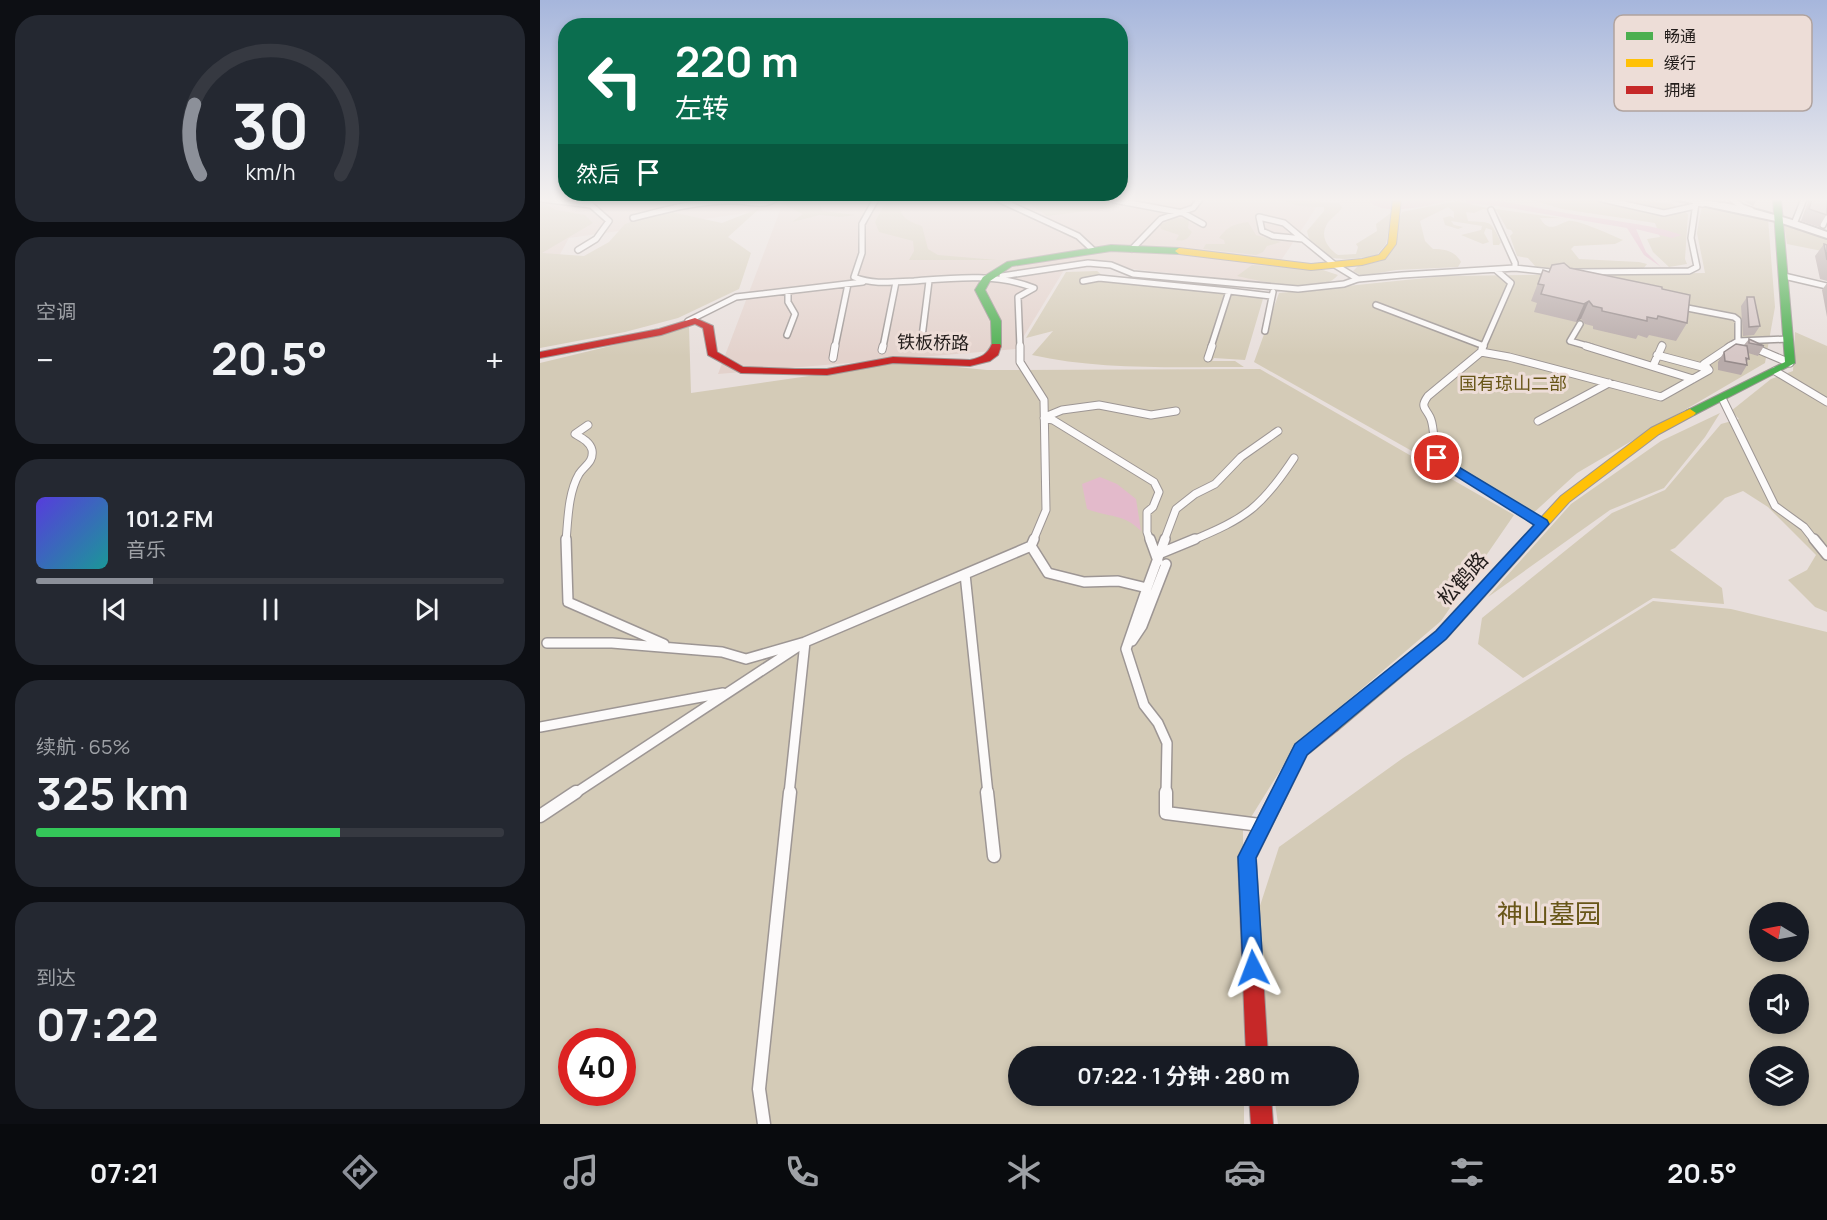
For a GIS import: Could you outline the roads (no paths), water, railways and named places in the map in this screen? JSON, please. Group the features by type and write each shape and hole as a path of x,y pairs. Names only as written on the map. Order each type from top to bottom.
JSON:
{"street":[{"path":"987,279 1010,264 1084,251"},
{"path":"1164,251 1236,257 1311,267 1382,257 1386,251"},
{"path":"1781,251 1790,363"},
{"name":"铁板桥路","path":"684,323 695,321 708,326 712,353 741,370 827,372 878,361 912,359 970,363 986,359 994,353 998,339 996,321 980,290 987,279"},
{"path":"540,355 661,332 684,323"},
{"name":"松鹤路","path":"1256,1046 1247,857 1301,750 1441,635 1565,499 1655,431 1790,363"},
{"path":"1261,1106 1262,1124"}],"lane":[{"path":"862,251 854,277 864,282"},
{"path":"1318,251 1358,279"},
{"path":"1510,251 1515,268"},
{"path":"1573,272 1689,271 1697,267 1694,251"},
{"path":"987,279 1088,263 1111,265 1133,274 1298,289"},
{"path":"1264,331 1272,292 1344,284 1358,279 1515,268 1539,272 1562,272"},
{"path":"1496,270 1511,284 1482,349 1426,399 1423,408 1430,417 1434,437 1419,447 1543,524"},
{"path":"1784,276 1827,286"},
{"path":"1083,281 1099,278 1271,296"},
{"path":"547,643 612,643 722,652 746,659 805,642 1031,546 1046,510 1044,400 1020,362 1018,297 1034,288 1029,284 987,279 864,282 736,297 684,323"},
{"path":"922,338 929,281"},
{"path":"882,350 896,282"},
{"path":"833,358 848,284"},
{"path":"787,335 795,314 788,302 788,291"},
{"path":"1208,358 1229,291"},
{"path":"1666,303 1734,317 1738,320 1738,341"},
{"path":"1376,305 1482,349 1660,397 1709,370 1704,364 1738,341 1789,339"},
{"path":"1580,324 1570,341 1693,379"},
{"path":"1738,341 1790,363"},
{"path":"1653,366 1662,345"},
{"path":"1657,355 1707,368"},
{"path":"1775,371 1827,402"},
{"path":"1538,421 1609,383"},
{"path":"1722,398 1775,506 1804,527 1827,555"},
{"path":"1044,418 1062,410 1099,405 1151,415 1176,411"},
{"path":"1044,418 1053,420 1154,482 1159,492 1153,507 1147,512 1147,532 1162,559"},
{"path":"588,425 575,434 586,441 592,449 591,460 578,475 570,504 565,551 567,602 673,648"},
{"path":"1126,649 1142,626 1176,509 1195,494 1215,484 1241,457 1278,431"},
{"path":"1263,825 1166,813 1167,743 1158,723 1144,705 1126,649 1147,588 1162,559 1254,509 1276,486 1294,458"},
{"path":"1031,546 1048,573 1084,582 1118,581 1147,588"},
{"path":"966,574 994,856"},
{"path":"540,816 805,642"},
{"path":"764,1124 759,1089 805,642"},
{"path":"540,727 729,692"}],"park label":[{"name":"国有琼山二部","path":"1513,384"},
{"name":"神山墓园","path":"1549,914"}]}
